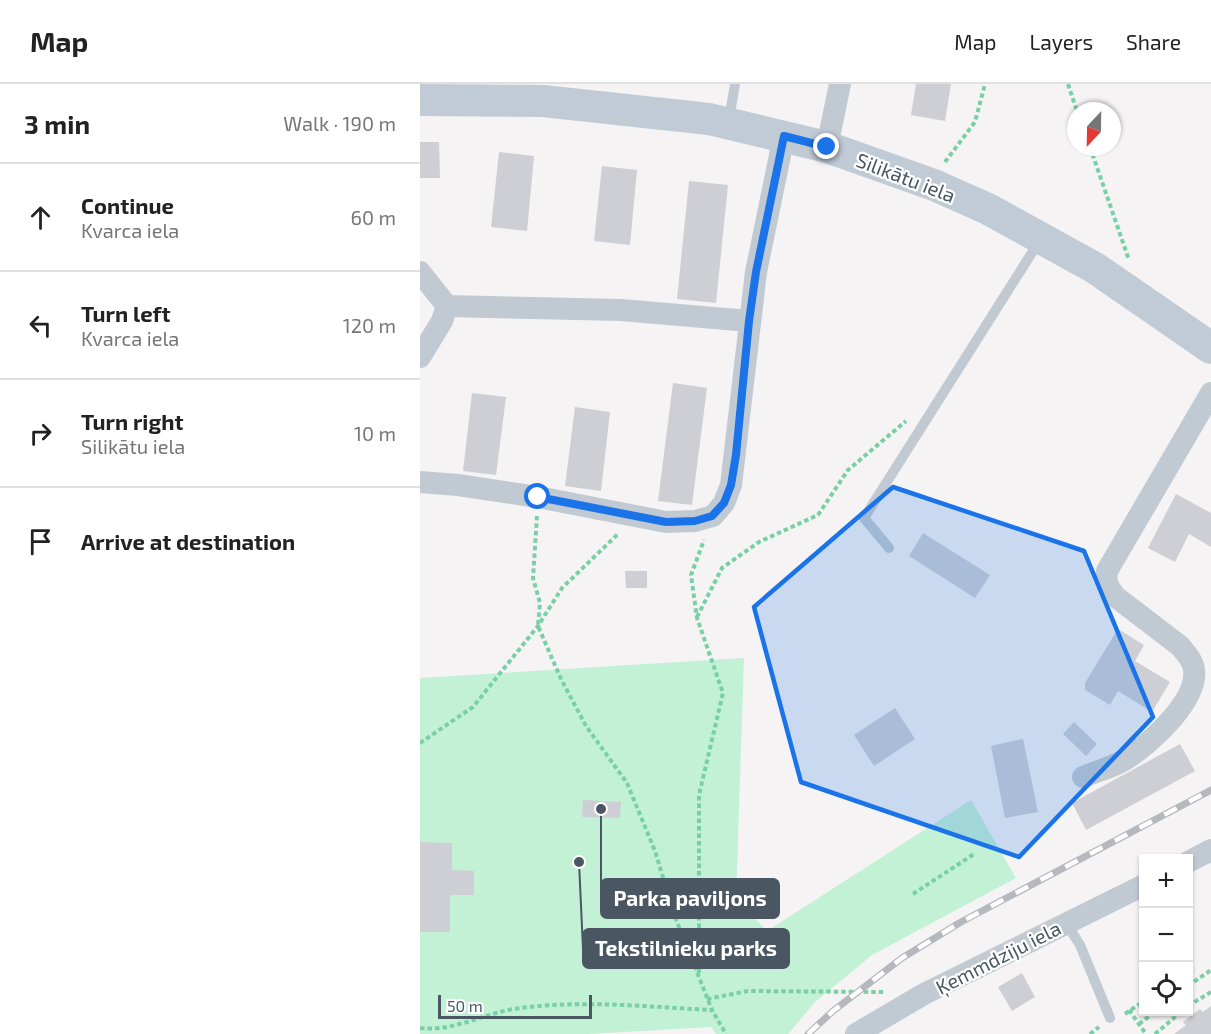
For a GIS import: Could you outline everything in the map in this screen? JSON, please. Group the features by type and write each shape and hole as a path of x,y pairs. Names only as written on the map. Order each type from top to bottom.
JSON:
{"main road":[{"name":"Silikātu iela","path":"420,100 492,96 709,119 827,147 934,185 988,209 1095,268 1211,348"}],"street":[{"path":"827,147 840,84"},
{"path":"420,482 458,485 538,497 666,522 695,521 712,516 724,503 731,485 749,321 760,248 784,136"},
{"path":"420,272 447,306"},
{"path":"447,306 621,310 749,321"},
{"path":"420,357 442,321 447,306"},
{"path":"1083,777 1125,760 1146,745 1180,709 1193,685 1193,666 1180,646 1116,597 1108,587 1106,578 1107,571 1211,393"},
{"path":"1193,859 1211,850"},
{"name":"Ķemmdziju iela","path":"856,1034 924,994 1139,887"}],"lane":[{"path":"729,123 735,84"},
{"path":"889,548 864,518 1041,237"},
{"path":"1066,922 1080,945 1110,1018"}],"path":[{"path":"938,171 975,122 985,84"},
{"path":"1068,84 1074,102"},
{"path":"1093,156 1131,264"},
{"path":"697,618 722,568 759,542 818,515 848,470 910,417 936,404"},
{"path":"420,742 473,707 538,626 562,588 608,546 634,516"},
{"path":"699,976 699,795 723,693 697,618 691,575 712,516"},
{"path":"535,532 533,578 540,603 538,626 561,679 586,726 627,783 655,851 675,917 707,999 726,1034"},
{"path":"912,894 974,854"},
{"path":"1193,983 1211,970"},
{"path":"707,999 748,991 924,994"},
{"path":"1193,1004 1211,992"},
{"path":"1139,1003 1128,1012 1146,1034"},
{"path":"420,1028 428,1029 471,1022 513,1009 576,1004 712,1010"},
{"path":"1139,1024 1149,1016"},
{"path":"1155,1034 1175,1016"}],"highlighted area":[{"path":"893,487 1084,551 1153,717 1019,857 801,782 754,607"}],"green space":[{"path":"744,658 736,898 767,931 971,800 1016,878 872,955 815,1002 788,1034 716,1034 711,1027 589,1034 420,1034 420,678"}],"building":[{"path":"916,84 951,84 945,121 911,115"},
{"path":"420,142 439,142 440,178 420,178"},
{"path":"499,152 534,156 527,231 491,227"},
{"path":"602,166 637,170 630,245 594,241"},
{"path":"689,181 728,185 716,303 677,299"},
{"path":"673,383 707,388 692,505 658,501"},
{"path":"472,393 506,397 496,475 463,471"},
{"path":"575,407 610,412 601,491 565,486"},
{"path":"1176,494 1211,513 1211,547 1189,534 1175,562 1148,548"},
{"path":"923,533 990,575 975,598 909,556"},
{"path":"625,571 647,571 647,588 626,588"},
{"path":"1118,629 1144,645 1135,661 1170,682 1152,712 1118,691 1110,705 1085,690 1085,683"},
{"path":"895,708 915,739 874,766 854,735"},
{"path":"1074,722 1097,744 1086,756 1063,734"},
{"path":"1023,739 1038,812 1005,818 991,746"},
{"path":"1180,744 1195,771 1086,830 1072,803"},
{"path":"583,800 621,802 620,818 582,817"},
{"path":"420,842 452,843 452,870 474,871 474,895 450,895 450,932 420,932"},
{"path":"1022,973 1035,997 1012,1011 998,987"},
{"path":"1211,1006 1211,1034 1174,1034 1186,1025 1183,1022 1200,1009 1203,1012"}],"railway":[{"path":"808,1034 833,1011 902,958 961,922 1211,790"}],"place":[{"name":"Parka paviljons","path":"601,809"},
{"name":"Tekstilnieku parks","path":"579,862"}],"route":[{"path":"538,497 666,522 695,521 712,516 724,503 731,485 736,455 756,272 784,136 827,147"}]}
